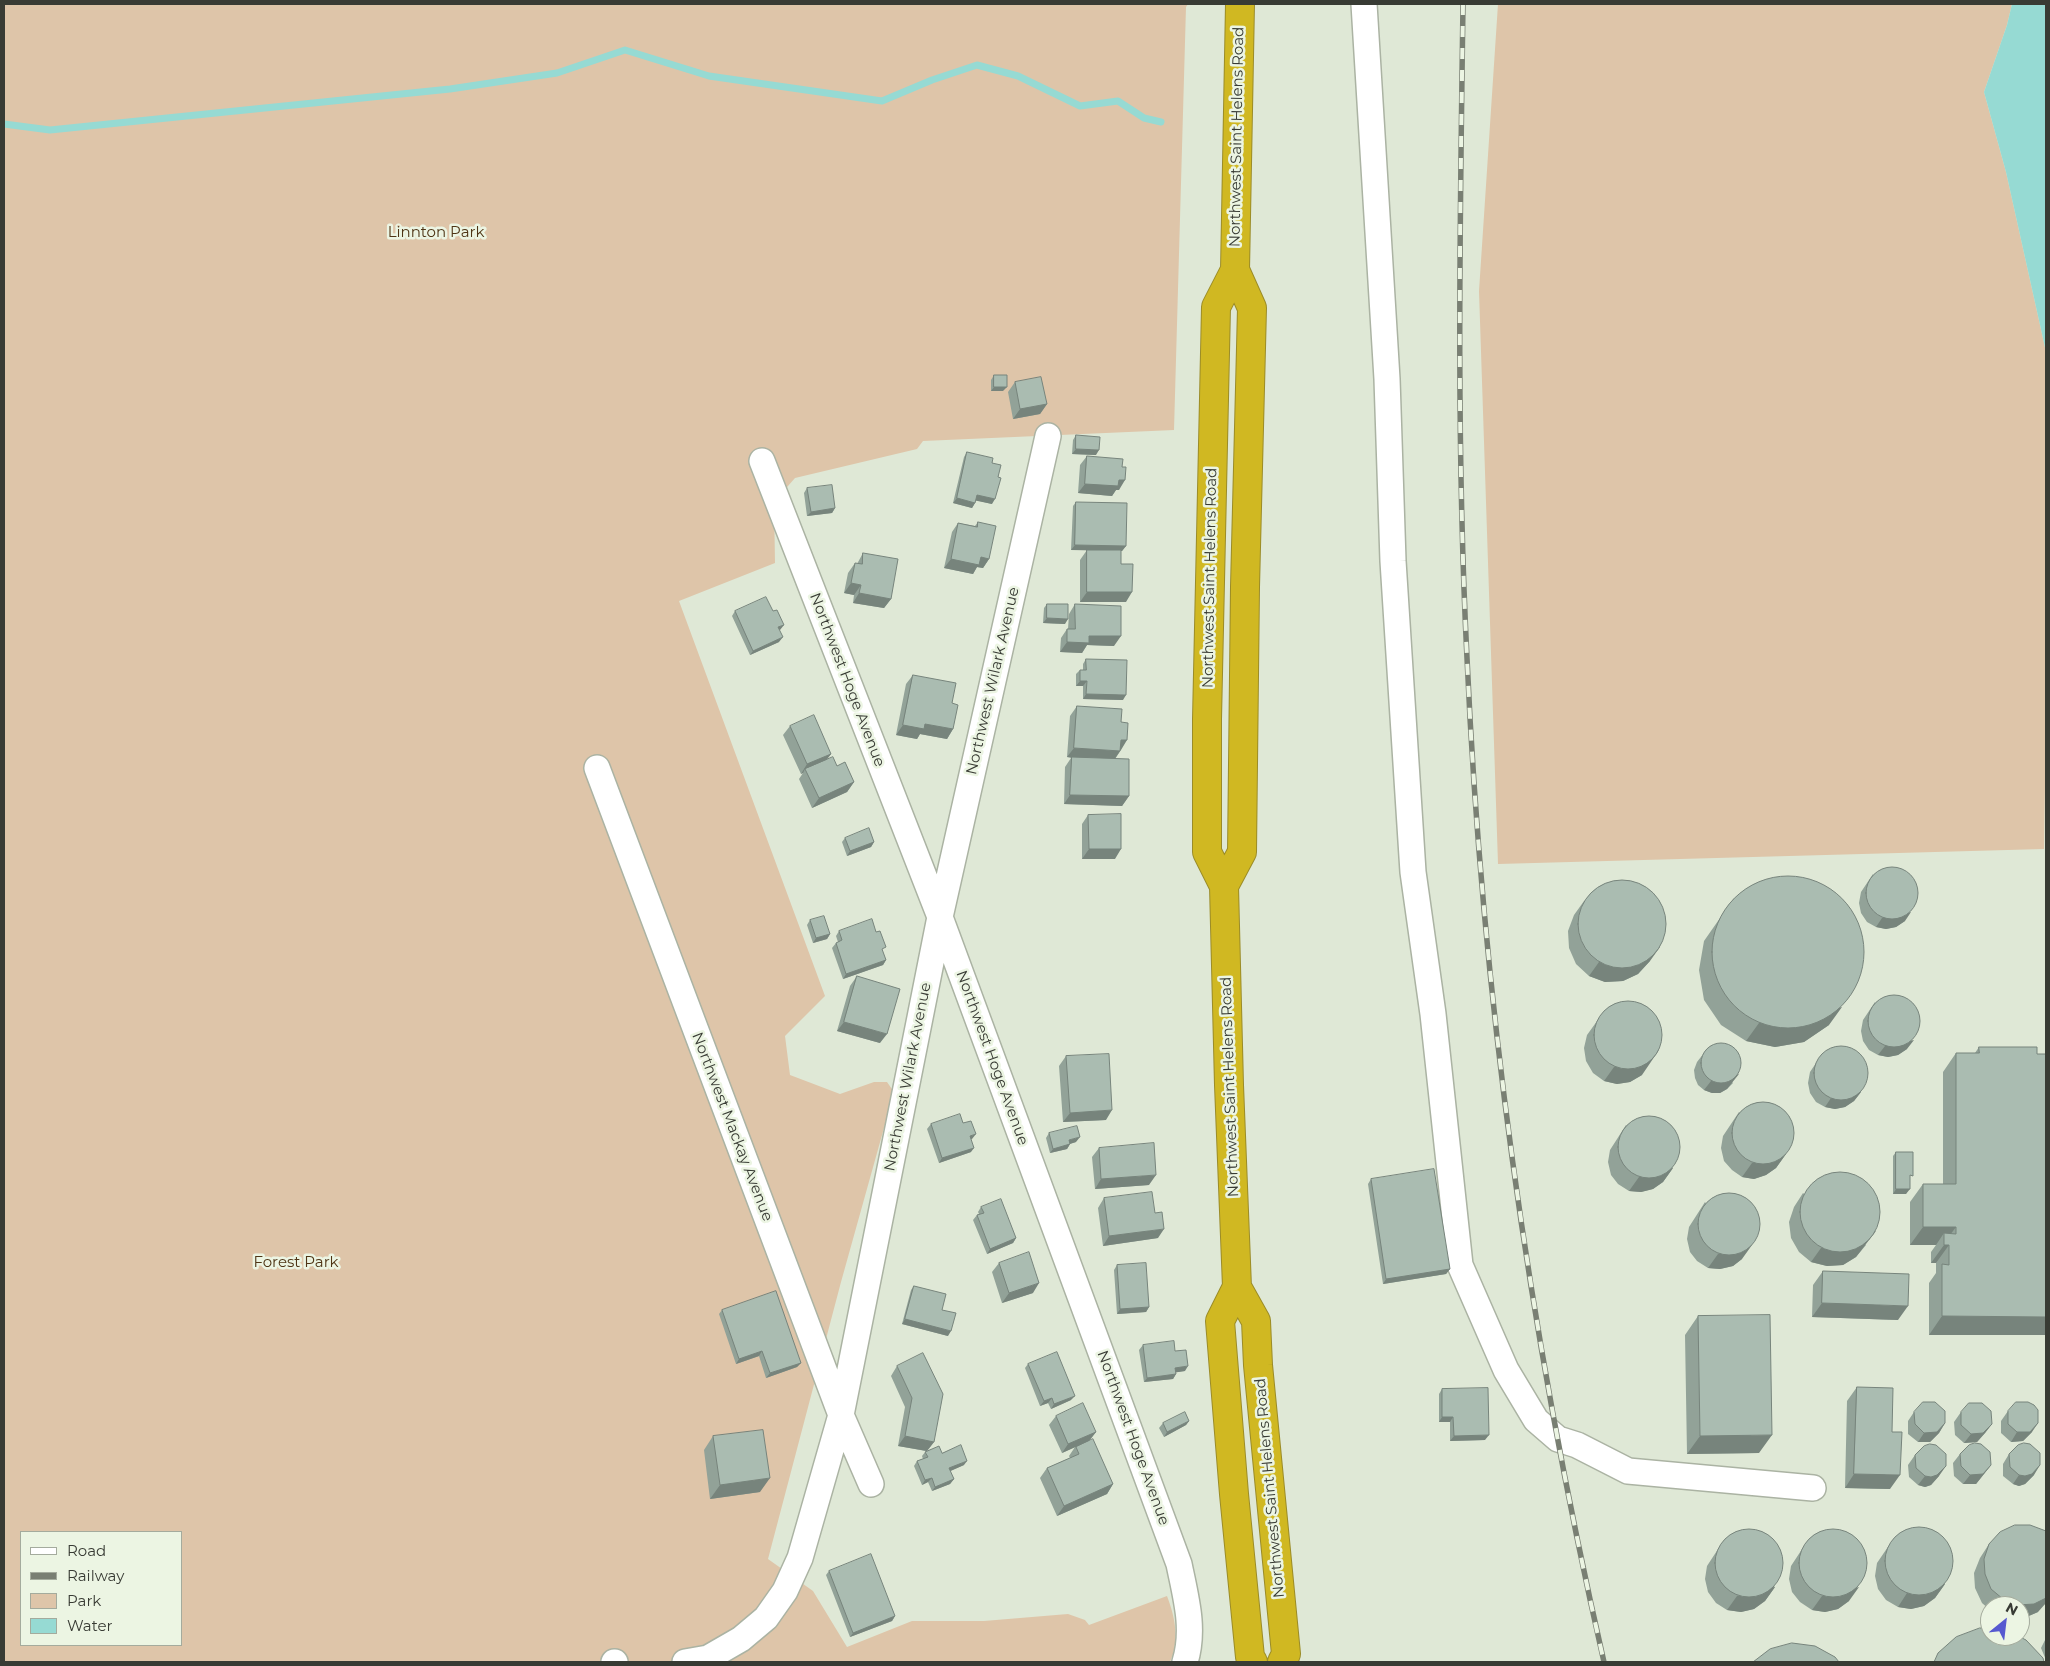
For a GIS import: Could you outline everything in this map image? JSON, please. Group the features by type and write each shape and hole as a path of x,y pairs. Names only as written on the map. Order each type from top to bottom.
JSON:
{"highway":[{"name":"Northwest Saint Helens Road","path":"1224,886 1242,852 1244,644 1252,308 1235,270 1240,4"},
{"name":"Northwest Saint Helens Road","path":"1235,270 1216,307 1207,710 1207,852 1224,886 1228,1085 1237,1287 1256,1321 1258,1365 1286,1654 1282,1662"},
{"name":"Northwest Saint Helens Road","path":"1237,1287 1220,1321 1240,1561 1250,1657 1253,1662"}],"street":[{"path":"1364,4 1387,379 1393,561 1413,872 1433,1014 1460,1265 1506,1370 1536,1420 1558,1439 1577,1446 1628,1471 1813,1488"},
{"name":"Northwest Wilark Avenue","path":"685,1662 708,1658 741,1639 766,1618 785,1591 800,1558 841,1415 940,917 1048,436"},
{"name":"Northwest Hoge Avenue","path":"762,461 940,917 1179,1564 1190,1616 1190,1646 1185,1662"},
{"name":"Northwest Mackay Avenue","path":"597,768 841,1415 871,1484"}],"green space":[{"path":"4,4 1188,4 1186,7 1174,430 923,441 917,449 795,478 774,502 775,563 679,601 825,996 785,1036 790,1075 840,1094 874,1082 887,1082 894,1092 841,1282 768,1559 813,1591 847,1647 912,1621 984,1621 1068,1614 1085,1620 1089,1625 1167,1596 1176,1637 1170,1662 4,1662"},
{"path":"1498,4 2012,4 2007,25 1984,92 2006,172 2046,352 2044,849 1498,864 1479,291"}],"water":[{"path":"2012,4 2046,4 2046,352 2006,172 1984,92 2007,25"}],"building":[{"path":"994,375 1007,375 1007,387 994,387"},
{"path":"1041,377 1047,404 1020,409 1015,382"},
{"path":"1076,435 1100,437 1099,450 1076,449"},
{"path":"967,452 993,458 992,463 1001,465 998,477 1001,478 995,499 977,495 975,503 957,498"},
{"path":"1087,456 1123,459 1122,467 1126,467 1125,480 1119,480 1118,486 1085,484"},
{"path":"832,485 835,508 811,512 807,488"},
{"path":"1076,502 1127,503 1126,546 1075,545"},
{"path":"978,522 996,526 989,559 981,557 979,565 951,559 958,523 977,527"},
{"path":"1087,550 1121,550 1121,564 1133,564 1132,592 1087,592"},
{"path":"863,553 898,559 891,599 859,593 861,585 851,583 855,563 862,564"},
{"path":"766,597 773,611 777,610 784,625 778,627 783,637 753,651 735,611"},
{"path":"1047,604 1068,604 1068,619 1047,618"},
{"path":"1075,604 1121,606 1121,636 1089,636 1089,643 1067,642 1067,629 1075,629"},
{"path":"1086,659 1127,660 1126,695 1086,694 1087,681 1080,681 1080,670 1086,670"},
{"path":"913,675 956,683 952,703 958,705 953,729 925,724 924,729 903,725"},
{"path":"1077,706 1122,709 1121,722 1128,723 1127,740 1121,740 1120,751 1074,748"},
{"path":"814,715 831,754 807,764 790,726"},
{"path":"833,757 837,766 845,762 854,782 819,798 805,769"},
{"path":"1072,757 1129,759 1129,796 1070,795"},
{"path":"1121,814 1121,849 1089,849 1088,815"},
{"path":"869,828 874,842 850,851 845,838"},
{"path":"1887,867 1897,867 1911,874 1918,888 1918,898 1911,912 1897,919 1887,919 1877,915 1870,908 1866,898 1866,888 1870,878 1877,871"},
{"path":"1788,876 1817,882 1830,889 1841,899 1851,910 1858,923 1864,952 1858,981 1851,994 1841,1005 1830,1015 1817,1022 1788,1028 1759,1022 1746,1015 1735,1005 1725,994 1718,981 1712,952 1718,923 1725,910 1735,899 1746,889 1759,882"},
{"path":"1622,880 1639,884 1653,893 1662,907 1666,924 1662,941 1653,955 1639,964 1622,968 1605,964 1591,955 1582,941 1578,924 1582,907 1591,893 1605,884"},
{"path":"824,916 830,934 816,938 810,920"},
{"path":"872,919 876,932 880,931 886,947 882,949 886,960 846,974 836,943 842,940 839,931"},
{"path":"857,976 900,989 887,1034 844,1022"},
{"path":"1889,995 1899,995 1913,1002 1920,1016 1920,1026 1913,1040 1899,1047 1889,1047 1879,1043 1872,1036 1868,1026 1868,1016 1872,1006 1879,999"},
{"path":"1628,1001 1641,1004 1652,1011 1659,1022 1662,1035 1659,1048 1652,1059 1641,1066 1628,1069 1615,1066 1604,1059 1597,1048 1594,1035 1597,1022 1604,1011 1615,1004"},
{"path":"1725,1043 1732,1046 1738,1052 1741,1063 1740,1071 1732,1080 1725,1083 1717,1083 1710,1080 1702,1071 1701,1059 1704,1052 1713,1044"},
{"path":"1841,1046 1860,1054 1868,1073 1860,1092 1841,1100 1822,1092 1814,1073 1822,1054"},
{"path":"1979,1047 2037,1047 2037,1054 2046,1054 2046,1317 1942,1316 1942,1264 1949,1265 1949,1245 1944,1245 1944,1233 1956,1234 1956,1227 1923,1227 1923,1184 1956,1184 1956,1053 1979,1053"},
{"path":"1109,1054 1112,1110 1070,1113 1066,1056"},
{"path":"1757,1102 1769,1102 1785,1111 1792,1121 1794,1133 1792,1145 1785,1155 1769,1164 1757,1164 1746,1159 1737,1150 1732,1139 1732,1127 1737,1116 1746,1107"},
{"path":"960,1114 963,1123 971,1121 976,1134 970,1136 974,1148 942,1158 931,1124"},
{"path":"1643,1116 1655,1116 1671,1125 1678,1135 1680,1147 1678,1159 1671,1169 1655,1178 1643,1178 1632,1173 1623,1164 1618,1153 1618,1141 1623,1130 1632,1121"},
{"path":"1077,1126 1080,1137 1069,1140 1070,1144 1053,1149 1049,1133"},
{"path":"1154,1143 1156,1175 1101,1179 1099,1148"},
{"path":"1896,1152 1913,1152 1913,1176 1910,1175 1910,1189 1896,1189"},
{"path":"1434,1169 1450,1269 1386,1279 1371,1179"},
{"path":"1832,1172 1848,1172 1869,1183 1880,1204 1880,1220 1869,1241 1848,1252 1832,1252 1818,1246 1806,1234 1800,1220 1800,1204 1806,1190 1818,1178"},
{"path":"1152,1192 1155,1213 1162,1212 1164,1229 1109,1236 1104,1198"},
{"path":"1723,1193 1735,1193 1751,1202 1758,1212 1760,1224 1758,1236 1751,1246 1735,1255 1723,1255 1712,1250 1703,1241 1698,1230 1698,1218 1703,1207 1712,1198"},
{"path":"1001,1199 1016,1238 990,1249 977,1215 984,1213 981,1207"},
{"path":"1029,1252 1039,1283 1009,1293 999,1263"},
{"path":"1146,1263 1149,1307 1120,1309 1117,1265"},
{"path":"1823,1271 1909,1274 1908,1306 1822,1303"},
{"path":"914,1286 946,1294 942,1310 956,1313 951,1331 905,1319"},
{"path":"776,1291 801,1363 770,1373 762,1351 739,1359 722,1310"},
{"path":"1770,1315 1772,1435 1700,1436 1698,1316"},
{"path":"1174,1341 1175,1351 1186,1350 1188,1366 1175,1368 1176,1374 1147,1378 1143,1345"},
{"path":"1057,1352 1075,1396 1054,1404 1052,1398 1044,1401 1028,1364"},
{"path":"923,1353 943,1394 934,1442 905,1436 912,1398 897,1366"},
{"path":"1857,1387 1893,1388 1892,1432 1902,1432 1900,1475 1854,1474"},
{"path":"1488,1388 1489,1435 1454,1436 1453,1417 1442,1417 1442,1389"},
{"path":"1923,1402 1935,1402 1945,1411 1945,1423 1937,1432 1924,1433 1915,1424 1914,1412"},
{"path":"2016,1402 2028,1402 2038,1410 2038,1423 2030,1432 2017,1432 2008,1424 2008,1411"},
{"path":"1083,1403 1096,1432 1068,1444 1056,1416"},
{"path":"1969,1403 1982,1403 1991,1411 1992,1424 1983,1433 1971,1434 1961,1425 1961,1412"},
{"path":"1185,1412 1189,1421 1167,1432 1163,1423"},
{"path":"763,1430 770,1478 720,1485 713,1436"},
{"path":"1093,1439 1113,1484 1064,1506 1047,1468 1079,1454 1076,1447"},
{"path":"1981,1444 1990,1452 1991,1465 1983,1474 1970,1475 1961,1466 1960,1454 1969,1445"},
{"path":"2030,1444 2040,1453 2040,1465 2032,1474 2025,1476 2019,1475 2010,1467 2009,1454 2018,1445"},
{"path":"961,1445 967,1461 949,1468 954,1479 935,1487 932,1478 925,1480 917,1461 928,1457 925,1452 939,1446 942,1453"},
{"path":"1936,1445 1946,1454 1946,1466 1937,1475 1931,1477 1925,1476 1916,1468 1915,1455 1924,1446"},
{"path":"2015,1525 2030,1525 2046,1531 2046,1598 2030,1604 2030,1596 1999,1596 1991,1589 1985,1574 1984,1559 1989,1544 2000,1532"},
{"path":"1919,1527 1932,1530 1943,1537 1950,1548 1953,1561 1950,1574 1943,1585 1932,1592 1919,1595 1906,1592 1895,1585 1888,1574 1885,1561 1888,1548 1895,1537 1906,1530"},
{"path":"1749,1529 1762,1532 1773,1539 1780,1550 1783,1563 1780,1576 1773,1587 1762,1594 1749,1597 1736,1594 1725,1587 1718,1576 1715,1563 1718,1550 1725,1539 1736,1532"},
{"path":"1833,1529 1846,1532 1857,1539 1864,1550 1867,1563 1864,1576 1857,1587 1846,1594 1833,1597 1820,1594 1809,1587 1802,1576 1799,1563 1802,1550 1809,1539 1820,1532"},
{"path":"871,1554 895,1616 853,1633 829,1571"},
{"path":"1980,1628 1980,1646 2030,1646 2030,1644 2043,1658 2044,1662 1934,1662 1938,1653 1956,1637"},
{"path":"1792,1643 1815,1646 1835,1657 1839,1662 1753,1662 1770,1649"}],"waterway":[{"path":"4,124 50,130 450,89 557,73 625,50 709,76 882,101 932,80 977,65 1018,76 1080,106 1118,101 1144,118 1161,122"}],"railway":[{"path":"1463,4 1460,331 1461,494 1467,658 1484,910 1497,1037 1532,1289 1553,1414 1604,1662"}],"park label":[{"name":"Linnton Park","path":"436,233"},
{"name":"Forest Park","path":"296,1263"}]}
